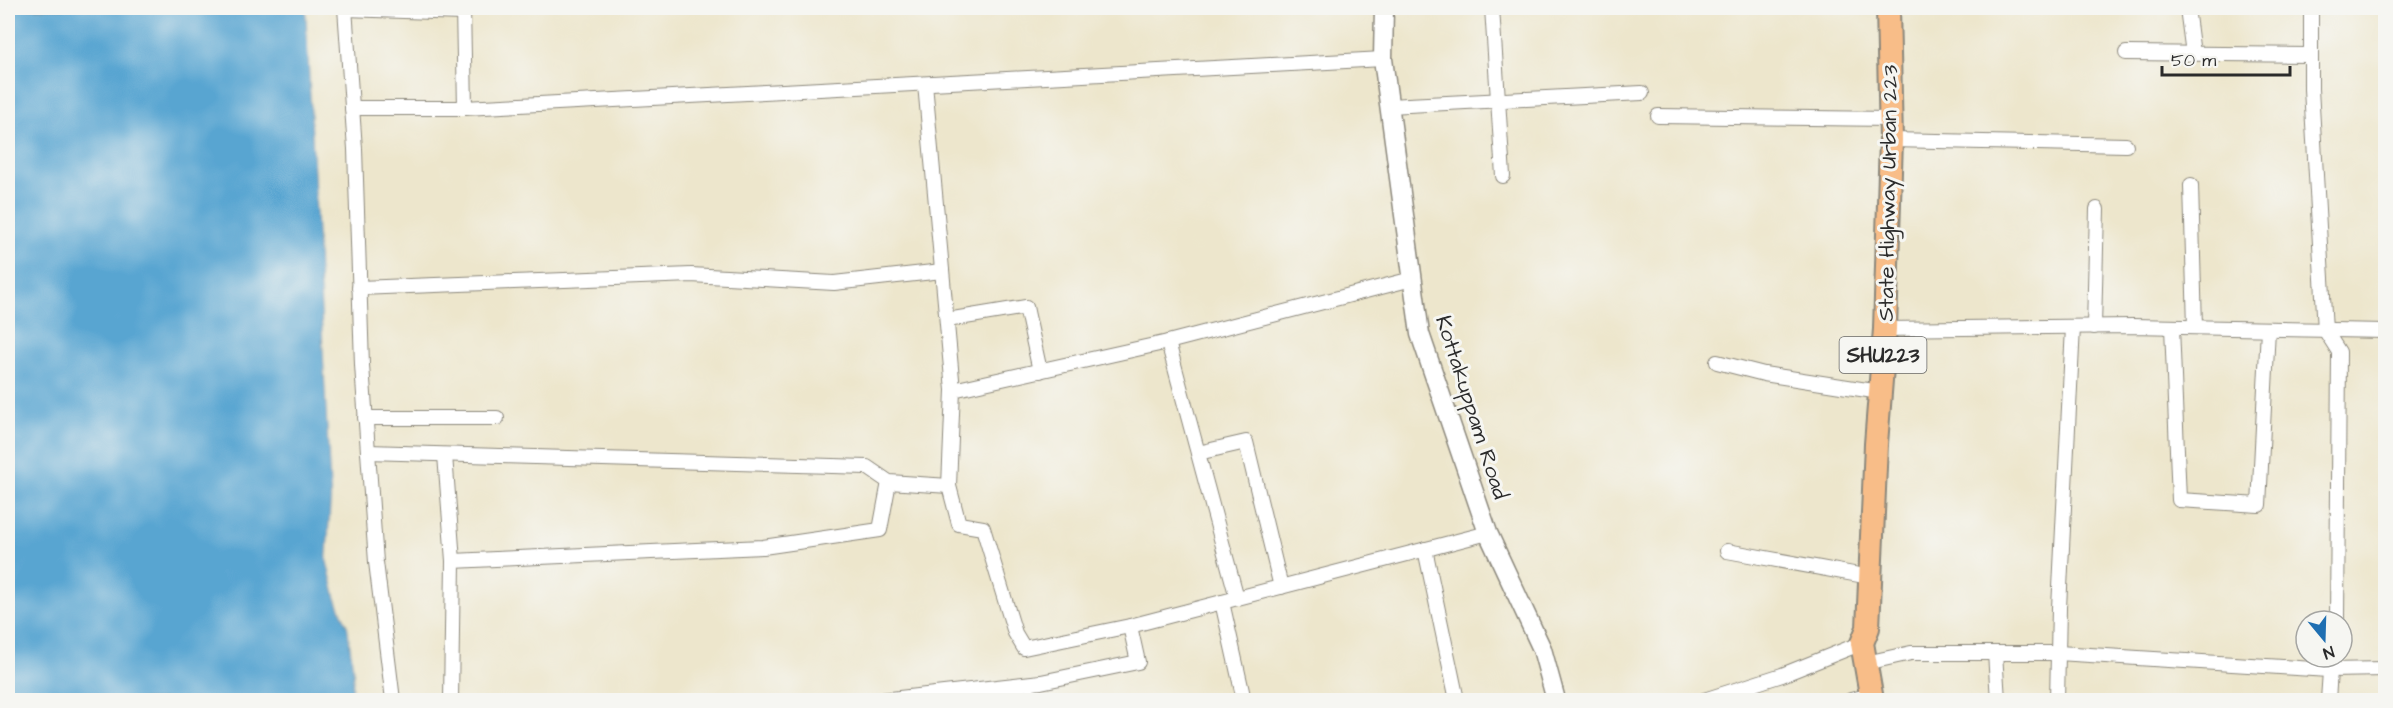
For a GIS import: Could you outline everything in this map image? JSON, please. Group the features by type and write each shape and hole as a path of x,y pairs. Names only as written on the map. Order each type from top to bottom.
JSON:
{"main road":[{"name":"State Highway Urban 223","path":"1865,699 1864,653 1868,628 1885,329 1891,130 1888,8"}],"street":[{"path":"393,700 376,562 365,418 352,108 345,8 463,10 465,108"},
{"name":"Kottakuppam Road","path":"1384,8 1383,59 1420,334 1488,533 1542,649 1556,700"},
{"path":"1492,8 1503,176"},
{"path":"2187,8 2193,54"},
{"path":"2311,8 2311,89 2325,330 2339,352 2337,609"},
{"path":"2126,53 2311,56"},
{"path":"352,108 465,108 1383,59"},
{"path":"925,84 953,390 949,486 959,524 983,528 1015,633 1024,648 1130,626 1488,533"},
{"path":"1389,106 1642,93"},
{"path":"1658,116 2126,146"},
{"path":"2191,185 2195,327"},
{"path":"2094,327 2097,209"},
{"path":"359,288 691,275 834,283 942,271"},
{"path":"953,390 1168,342 1412,279"},
{"path":"947,320 1026,307 1040,371"},
{"path":"2057,700 2073,327"},
{"path":"2172,327 2179,500 2259,505 2268,329"},
{"path":"1885,329 2195,327 2385,331"},
{"path":"1168,342 1237,598"},
{"path":"1717,362 1764,374 1880,392"},
{"path":"365,418 496,418"},
{"path":"1198,453 1246,442 1281,586"},
{"path":"368,452 867,467 889,482 949,486"},
{"path":"444,455 453,561 451,700"},
{"path":"453,561 763,547 880,530 889,482"},
{"path":"1425,549 1458,700"},
{"path":"1727,551 1870,577"},
{"path":"1222,602 1244,700"},
{"path":"882,700 1041,682 1138,663 1130,626"},
{"path":"1704,700 1782,675 1864,653 2058,653 2294,662"},
{"path":"1995,653 1998,700"},
{"path":"2354,666 2385,669"},
{"path":"2328,700 2330,669"}],"water":[{"path":"8,8 306,8 331,497 327,560 336,597 348,627 354,675 351,700 8,700"}],"pier":[{"path":"306,8 309,8 334,497 330,559 339,596 351,627 357,675 354,700 351,700 354,675 348,627 336,597 327,560 331,497"}]}
